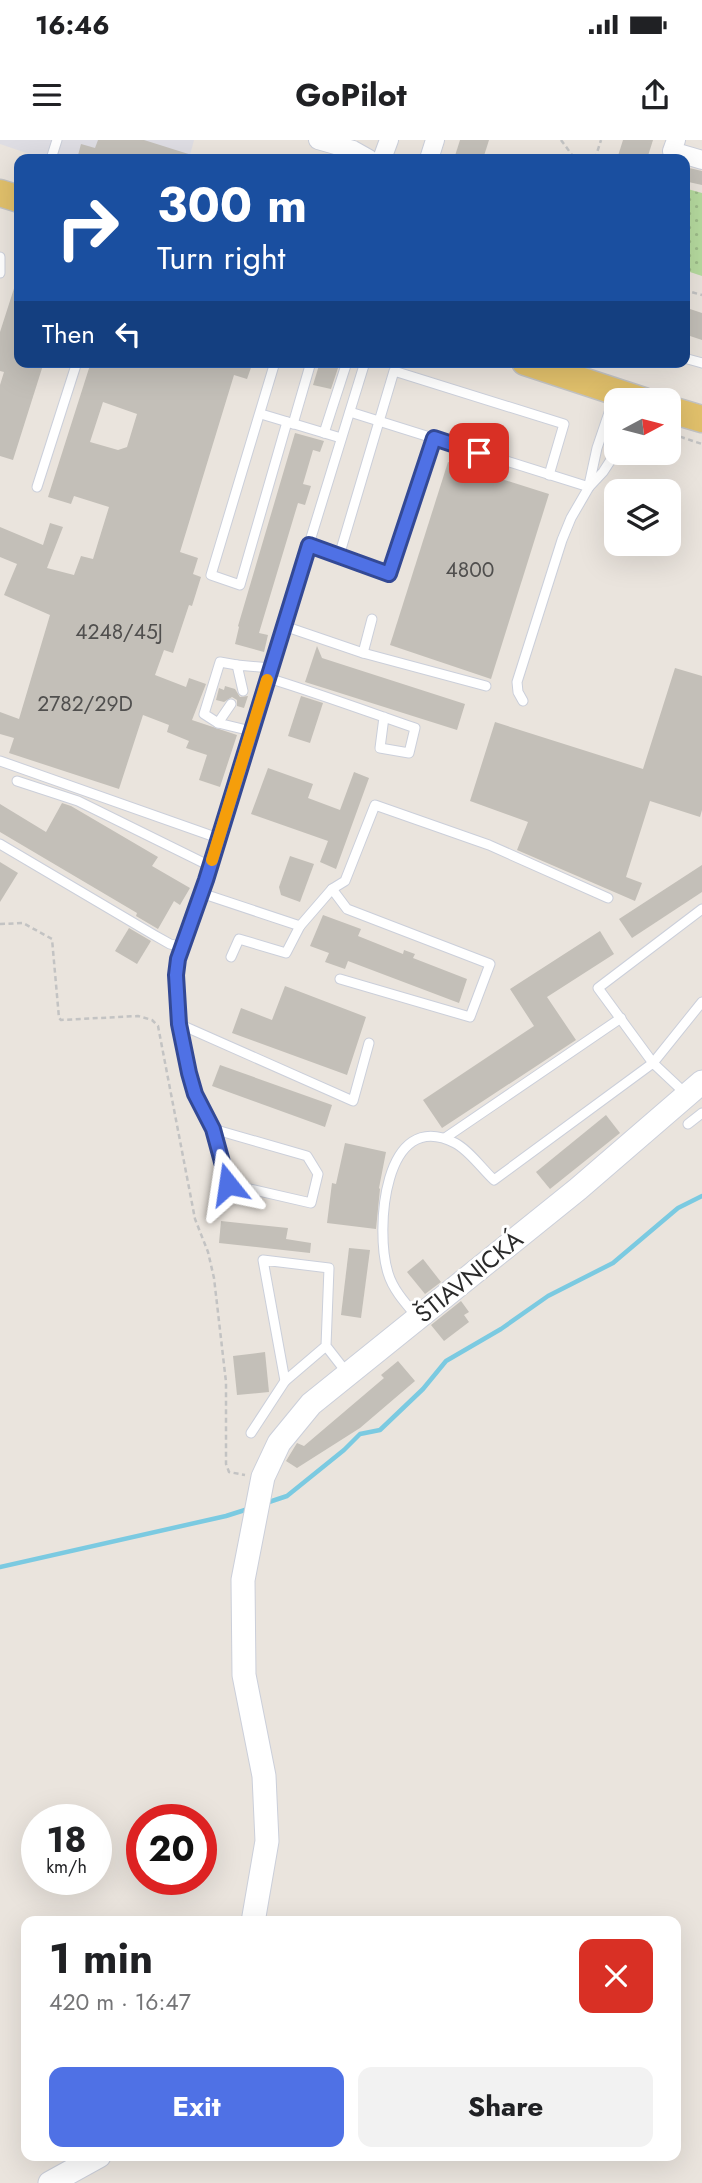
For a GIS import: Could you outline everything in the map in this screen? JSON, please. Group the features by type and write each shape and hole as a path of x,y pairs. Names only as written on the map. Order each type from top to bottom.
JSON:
{"main road":[{"path":"543,368 604,388"},
{"path":"681,420 702,419"}],"street":[{"path":"318,140 360,154"},
{"name":"ŠTIAVNICKÁ","path":"254,1916 267,1841 264,1776 244,1675 243,1580 261,1483 279,1443 311,1404 347,1373 697,1097"},
{"path":"50,2183 90,2161"}],"lane":[{"path":"0,257 0,273"},
{"path":"37,487 75,368"},
{"path":"273,368 211,575 240,585 309,368"},
{"path":"324,433 345,368"},
{"path":"213,1129 307,1156 318,1174 311,1203 228,1184 213,1129 195,1094 179,1024 176,975 363,368"},
{"path":"339,556 394,371 564,424 549,475"},
{"path":"350,412 589,487"},
{"path":"261,414 341,438"},
{"path":"523,701 517,687 523,662 562,540 589,487 599,440 604,433"},
{"path":"309,545 389,574 434,438"},
{"path":"589,487 607,466"},
{"path":"363,653 372,619"},
{"path":"284,626 363,653 486,686"},
{"path":"251,731 218,723 204,714 220,662 271,668"},
{"path":"237,665 243,691"},
{"path":"268,678 384,717 415,728 409,753 380,747 384,717"},
{"path":"218,723 231,704"},
{"path":"0,761 218,838"},
{"path":"17,780 78,801 210,866"},
{"path":"231,957 239,939 286,953 300,926 332,889 345,881 375,805 489,845 608,898"},
{"path":"0,844 170,944 183,947"},
{"path":"332,889 347,909 490,964 470,1017 340,979"},
{"path":"201,893 300,926"},
{"path":"688,1124 697,1097 653,1063 598,988 702,909"},
{"path":"418,1318 396,1292 388,1272 383,1220 386,1193 399,1154 413,1141 429,1137 445,1138 458,1144 494,1180 653,1063 702,1002"},
{"path":"445,1138 621,1018"},
{"path":"179,1024 190,1026 353,1101 369,1043"},
{"path":"285,1381 263,1260 330,1268 327,1346 347,1373"},
{"path":"251,1433 285,1381 327,1346"}],"path":[{"path":"681,429 702,444"},
{"path":"0,924 23,923 51,939 61,1020 138,1016 152,1020 158,1027 195,1219 208,1252 216,1289 226,1382 226,1464 229,1472 261,1483"}],"shaded area":[{"path":"0,140 194,140 190,154 29,154 0,144"}],"green space":[{"path":"690,190 702,193 702,276 690,272"}],"building":[{"path":"98,140 144,140 188,154 78,154 81,144 95,148"},
{"path":"460,140 489,140 485,154 456,154"},
{"path":"623,140 653,140 649,154 619,154"},
{"path":"690,168 702,171 702,185 690,182"},
{"path":"14,288 14,368 42,368 13,460 0,456 0,385 4,372 0,371 0,332"},
{"path":"690,309 702,313 702,340 690,336"},
{"path":"89,368 251,368 247,379 234,375 180,552 198,558 193,574 201,577 192,606 189,605 173,653 164,650 155,675 186,687 189,678 206,684 192,720 237,735 220,787 199,780 207,755 186,748 189,741 167,732 169,725 143,715 119,789 9,753 14,738 0,734 0,712 19,719 50,615 4,595 17,564 0,557 0,527 43,545 50,523 63,527 47,568 74,575 81,556 93,559 109,507 74,496 71,504 48,497","holes":["103,402 137,414 127,447 118,450 90,442"]},
{"path":"318,368 338,368 331,389 313,385"},
{"path":"295,433 324,441 320,452 313,450 303,484 311,486 305,505 298,503 259,633 268,635 264,652 235,644"},
{"path":"448,462 549,494 491,679 390,645"},
{"path":"317,646 322,658 465,704 457,730 305,682"},
{"path":"675,668 702,676 702,810 700,817 650,801 626,877 642,883 635,901 517,850 528,822 470,801 495,722 643,769"},
{"path":"225,686 235,689 240,697 248,696 244,708 237,706 237,700 232,697 224,702 216,700 219,688 224,690"},
{"path":"301,696 323,703 310,743 288,736"},
{"path":"268,768 313,784 308,798 340,810 354,772 369,778 336,869 320,862 328,841 251,814"},
{"path":"62,803 158,857 152,866 190,888 180,905 174,901 158,929 136,916 137,913 0,832 0,804 46,832"},
{"path":"290,856 314,864 300,902 281,895 279,887"},
{"path":"0,862 18,873 0,902"},
{"path":"702,865 702,892 632,938 619,919"},
{"path":"323,915 361,929 358,936 403,954 404,950 415,954 413,958 467,979 459,1003 348,961 345,969 325,962 329,953 310,946"},
{"path":"129,928 151,941 137,964 115,951"},
{"path":"600,931 614,954 547,997 576,1040 442,1128 423,1100 534,1026 510,989"},
{"path":"285,986 366,1017 347,1075 232,1033 241,1008 272,1020"},
{"path":"220,1065 332,1105 325,1127 212,1086"},
{"path":"606,1115 620,1133 550,1189 536,1172"},
{"path":"345,1143 386,1152 379,1188 376,1229 327,1223 332,1183 336,1184"},
{"path":"221,1221 288,1228 286,1239 311,1243 310,1253 219,1243"},
{"path":"349,1248 370,1250 361,1318 341,1315"},
{"path":"423,1259 441,1282 425,1294 407,1272"},
{"path":"461,1301 469,1312 464,1315 469,1322 444,1341 431,1325"},
{"path":"265,1352 269,1392 237,1395 233,1356"},
{"path":"398,1361 415,1381 360,1428 297,1468 286,1461 297,1443 304,1446 384,1378 381,1375"}],"waterway":[{"path":"266,1503 287,1496 360,1434 380,1430 423,1389 446,1361 501,1329 548,1296 613,1263 678,1208 702,1196"},
{"path":"0,1567 248,1509"}],"slow traffic":[{"path":"212,860 267,680"}],"route":[{"path":"228,1184 213,1129 195,1094 184,1054 175,990 178,959 206,880 309,545 389,574 434,438 479,453"}]}
